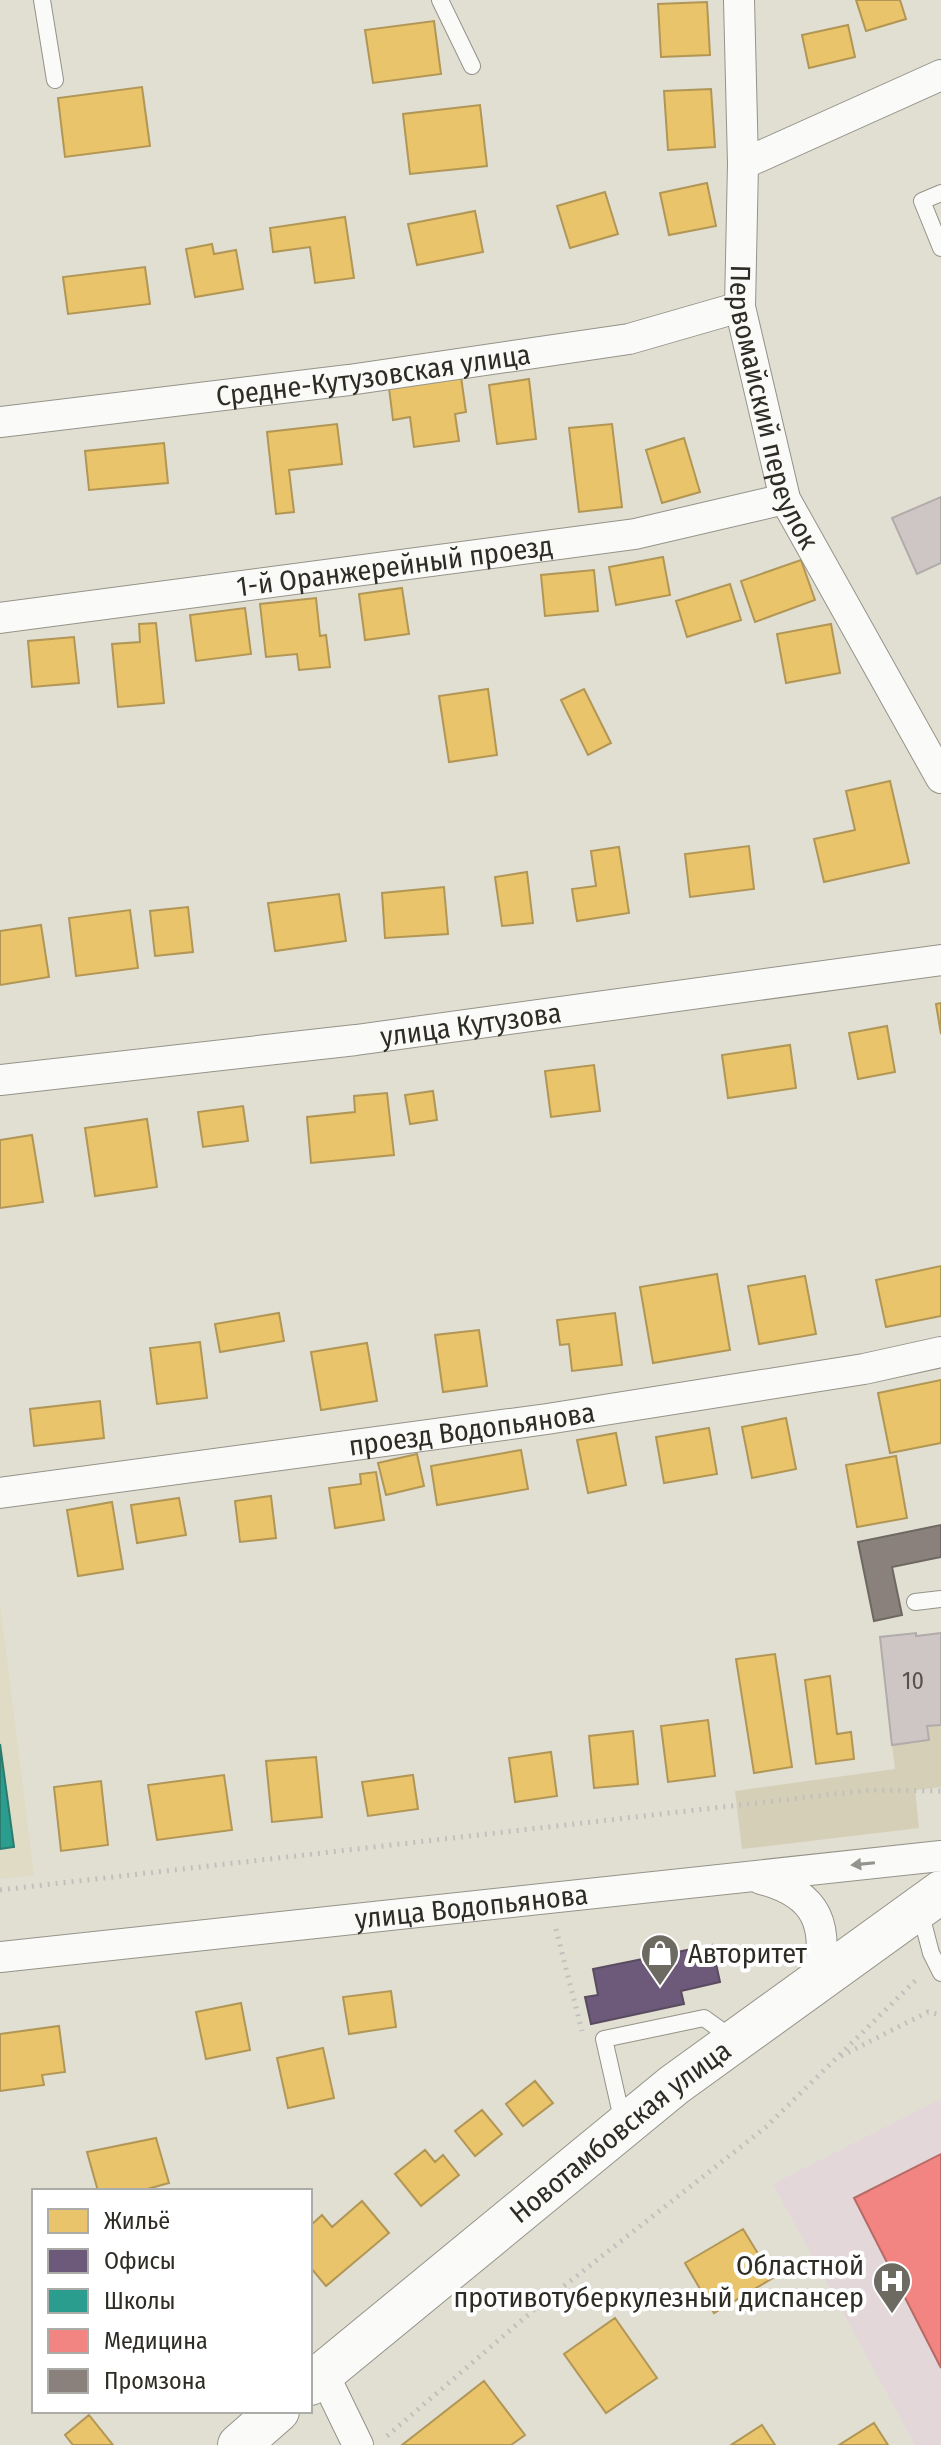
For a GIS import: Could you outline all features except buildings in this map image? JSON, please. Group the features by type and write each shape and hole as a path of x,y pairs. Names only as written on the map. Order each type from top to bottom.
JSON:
{"main road":[{"name":"Новотамбовская улица","path":"317,2378 624,2126 734,2040 930,1899"},
{"path":"239,2445 276,2413"}],"street":[{"name":"Первомайский переулок","path":"739,0 743,164 740,307 785,499 941,778"},
{"path":"743,164 941,75"},
{"name":"Средне-Кутузовская улица","path":"0,422 349,380 629,339 740,307"},
{"name":"1-й Оранжерейный проезд","path":"0,618 635,534 785,499"},
{"name":"улица Кутузова","path":"0,1080 371,1038 941,960"},
{"name":"проезд Водопьянова","path":"0,1493 547,1419 864,1369 941,1352"},
{"name":"улица Водопьянова","path":"0,1957 941,1856"},
{"path":"751,1877 782,1885 803,1897 817,1916 823,1936 818,1981"},
{"path":"317,2378 358,2445"}],"lane":[{"path":"42,0 55,80"},
{"path":"440,0 472,66"},
{"path":"941,193 922,201 941,248"},
{"path":"915,1602 941,1599"},
{"path":"930,1899 938,1967"},
{"path":"624,2126 604,2039 704,2018 734,2040"}],"path":[{"path":"0,1890 870,1790 941,1791"},
{"path":"549,1899 572,1990"},
{"path":"376,2445 536,2308 766,2127 938,1967"},
{"path":"835,2060 928,2012 941,2015"}],"shaded area":[{"path":"0,1603 34,1875 0,1879"},
{"path":"941,1725 941,1787 915,1790 919,1828 742,1849 735,1791 895,1769 892,1745 928,1740 927,1726"},
{"name":"Областной противотуберкулезный диспансер","path":"941,2099 941,2445 915,2445 773,2184"}],"place":[{"name":"Авторитет","path":"660,1987"},
{"name":"Областной противотуберкулезный диспансер","path":"892,2315"}]}
